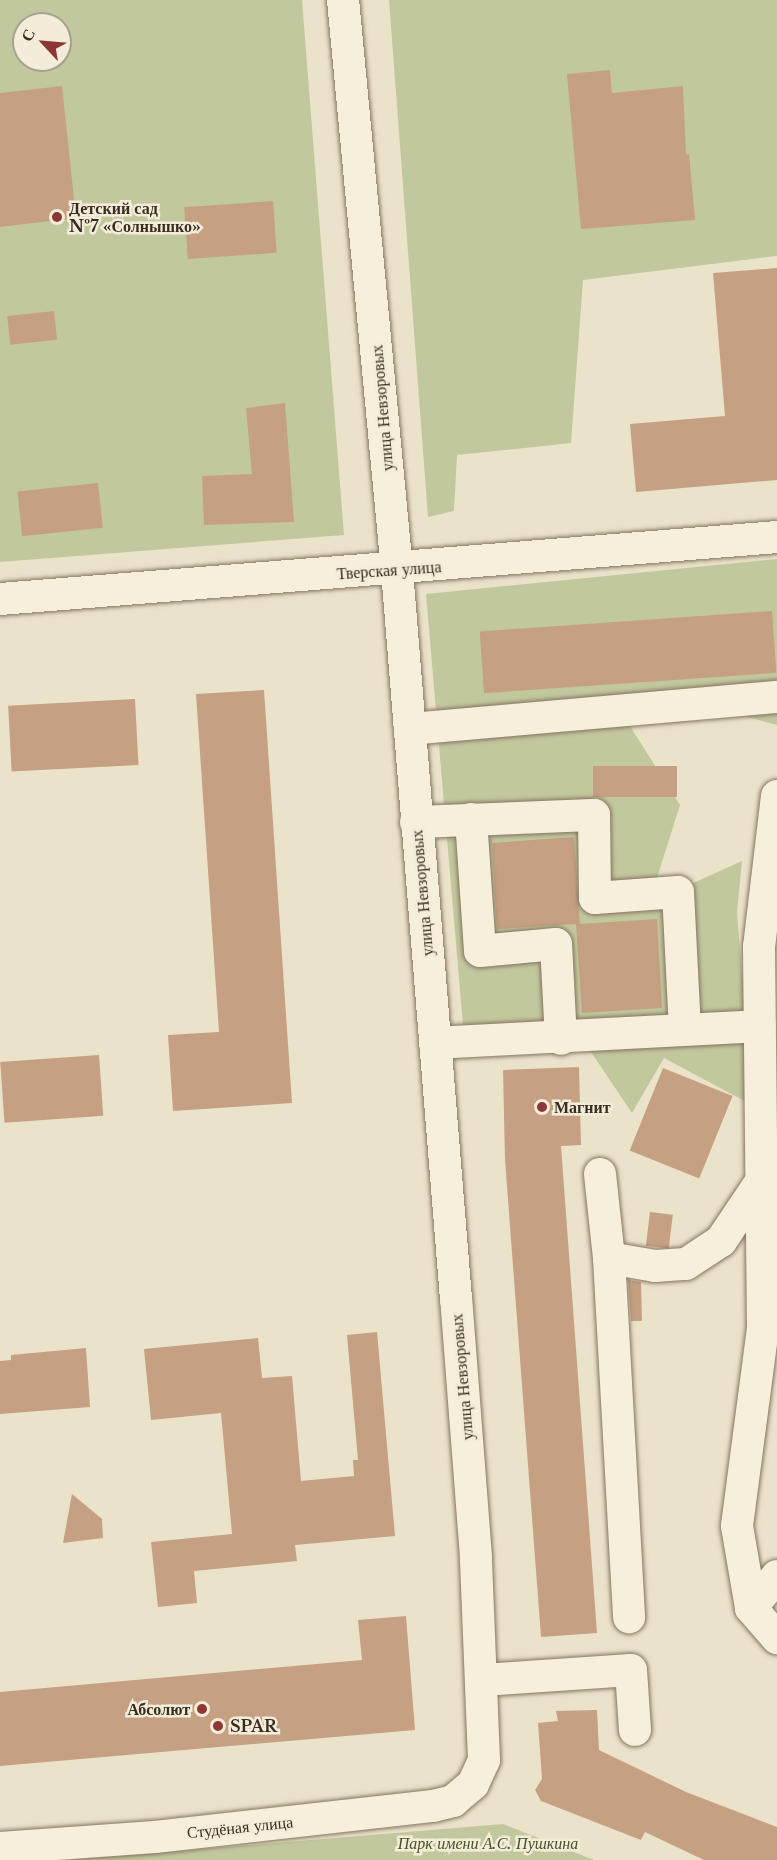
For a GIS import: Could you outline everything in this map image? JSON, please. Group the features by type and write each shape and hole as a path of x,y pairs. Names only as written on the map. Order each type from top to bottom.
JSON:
{"street":[{"name":"улица Невзоровых","path":"343,0 397,570 483,1680 484,1760 473,1784"},
{"name":"Тверская улица","path":"0,599 397,570 777,537"},
{"path":"410,729 777,697"},
{"path":"777,796 768,841 759,947 762,1179 770,1239 763,1328 737,1526 751,1608 777,1638"},
{"path":"416,822 594,815 595,898 678,892 685,1029"},
{"path":"471,819 480,951 556,944 561,1040"},
{"path":"435,1043 561,1040 685,1029 760,1026"},
{"path":"600,1174 609,1258 629,1617"},
{"path":"609,1258 655,1266 686,1264 721,1241 762,1179"},
{"path":"751,1608 777,1576"},
{"path":"483,1680 631,1670 635,1730"},
{"name":"Студёная улица","path":"0,1848 154,1837 433,1806 453,1801 473,1784"}],"green space":[{"path":"0,0 302,0 344,535 0,562"},
{"path":"389,0 777,0 777,256 583,280 571,443 457,455 454,511 428,517"},
{"path":"777,559 777,725 737,714 628,723 680,805 656,881 691,884 742,861 737,912 752,1105 664,1058 632,1113 587,1046 463,1025 426,594"},
{"name":"Парк имени А.С. Пушкина","path":"503,1824 594,1860 69,1860"}],"building":[{"path":"610,70 612,93 683,86 686,155 689,154 695,220 581,229 567,74"},
{"path":"62,86 76,218 0,227 0,93"},
{"path":"273,201 277,253 188,259 184,207"},
{"path":"777,268 777,480 636,492 630,424 725,416 713,273"},
{"path":"54,311 57,340 10,345 7,316"},
{"path":"285,403 294,522 204,525 202,476 252,474 246,408"},
{"path":"98,483 103,528 22,536 17,491"},
{"path":"772,611 776,673 484,693 480,631"},
{"path":"264,690 292,1103 173,1111 168,1035 219,1032 196,694"},
{"path":"135,699 138,765 12,772 8,706"},
{"path":"593,766 677,766 677,797 593,797"},
{"path":"574,837 580,924 657,919 662,1008 582,1013 576,924 497,929 492,843"},
{"path":"99,1055 103,1116 4,1123 0,1062"},
{"path":"579,1067 581,1145 561,1146 597,1633 541,1637 505,1160 503,1070"},
{"path":"663,1068 733,1096 699,1179 630,1151"},
{"path":"650,1212 673,1215 669,1249 646,1246"},
{"path":"628,1280 641,1282 642,1321 631,1321"},
{"path":"377,1332 395,1536 295,1545 297,1561 194,1571 197,1603 158,1607 151,1542 232,1534 221,1413 151,1420 144,1349 258,1338 262,1378 292,1376 301,1481 354,1476 353,1460 358,1460 347,1335"},
{"path":"86,1348 90,1407 0,1414 0,1361 11,1360 11,1355"},
{"path":"72,1494 102,1519 103,1538 63,1543"},
{"path":"406,1616 415,1730 0,1766 0,1692 362,1660 358,1620"},
{"path":"597,1710 599,1750 686,1792 777,1827 777,1860 704,1860 645,1832 641,1840 541,1801 535,1790 542,1779 538,1723 558,1721 556,1711"}],"place":[{"name":"Детский сад №7 «Солнышко»","path":"57,217"},
{"name":"Магнит","path":"542,1107"},
{"name":"Абсолют","path":"202,1709"},
{"name":"SPAR","path":"218,1726"}]}
